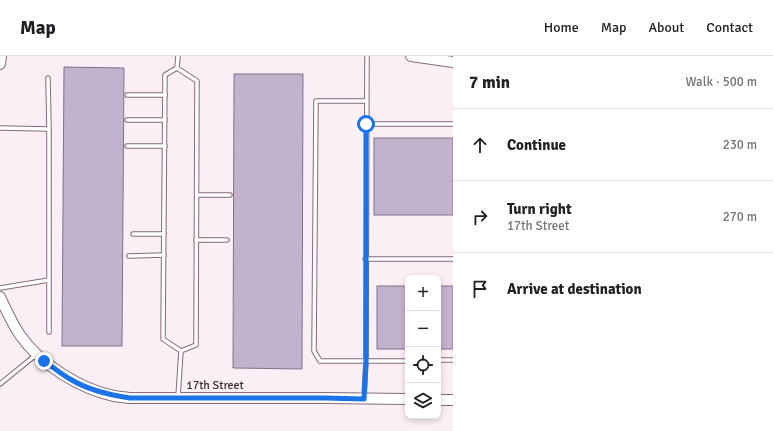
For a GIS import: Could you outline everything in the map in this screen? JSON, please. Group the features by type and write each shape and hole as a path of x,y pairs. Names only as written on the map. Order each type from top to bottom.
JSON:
{"street":[{"path":"0,64 1,56"},
{"path":"411,56 453,62"},
{"name":"17th Street","path":"0,297 20,335 44,361 70,379 113,396 130,398 178,399 317,398 405,400"},
{"path":"441,400 453,400"}],"lane":[{"path":"177,68 178,56"},
{"path":"364,399 366,361 367,56"},
{"path":"177,68 165,75 164,339 181,351"},
{"path":"177,68 197,81 196,345 181,351"},
{"path":"48,78 49,332"},
{"path":"127,95 165,95"},
{"path":"366,101 316,101 314,351 320,361 405,360"},
{"path":"127,120 165,120"},
{"path":"366,124 453,124"},
{"path":"0,128 49,128"},
{"path":"127,146 165,146"},
{"path":"197,196 230,195"},
{"path":"132,234 164,234"},
{"path":"196,240 227,240"},
{"path":"129,256 164,255"},
{"path":"366,259 453,259"},
{"path":"0,288 48,280"},
{"path":"178,399 181,351"},
{"path":"0,384 36,353"},
{"path":"441,360 453,360"}],"building":[{"path":"64,67 124,68 122,346 62,346"},
{"path":"234,74 303,74 302,369 233,368"},
{"path":"374,138 453,138 453,215 374,215"},
{"path":"377,286 405,286 405,349 377,349"},
{"path":"441,286 453,286 453,349 441,349"}],"route":[{"path":"44,361 70,379 113,396 130,398 178,399 364,399 366,361 366,124"}]}
